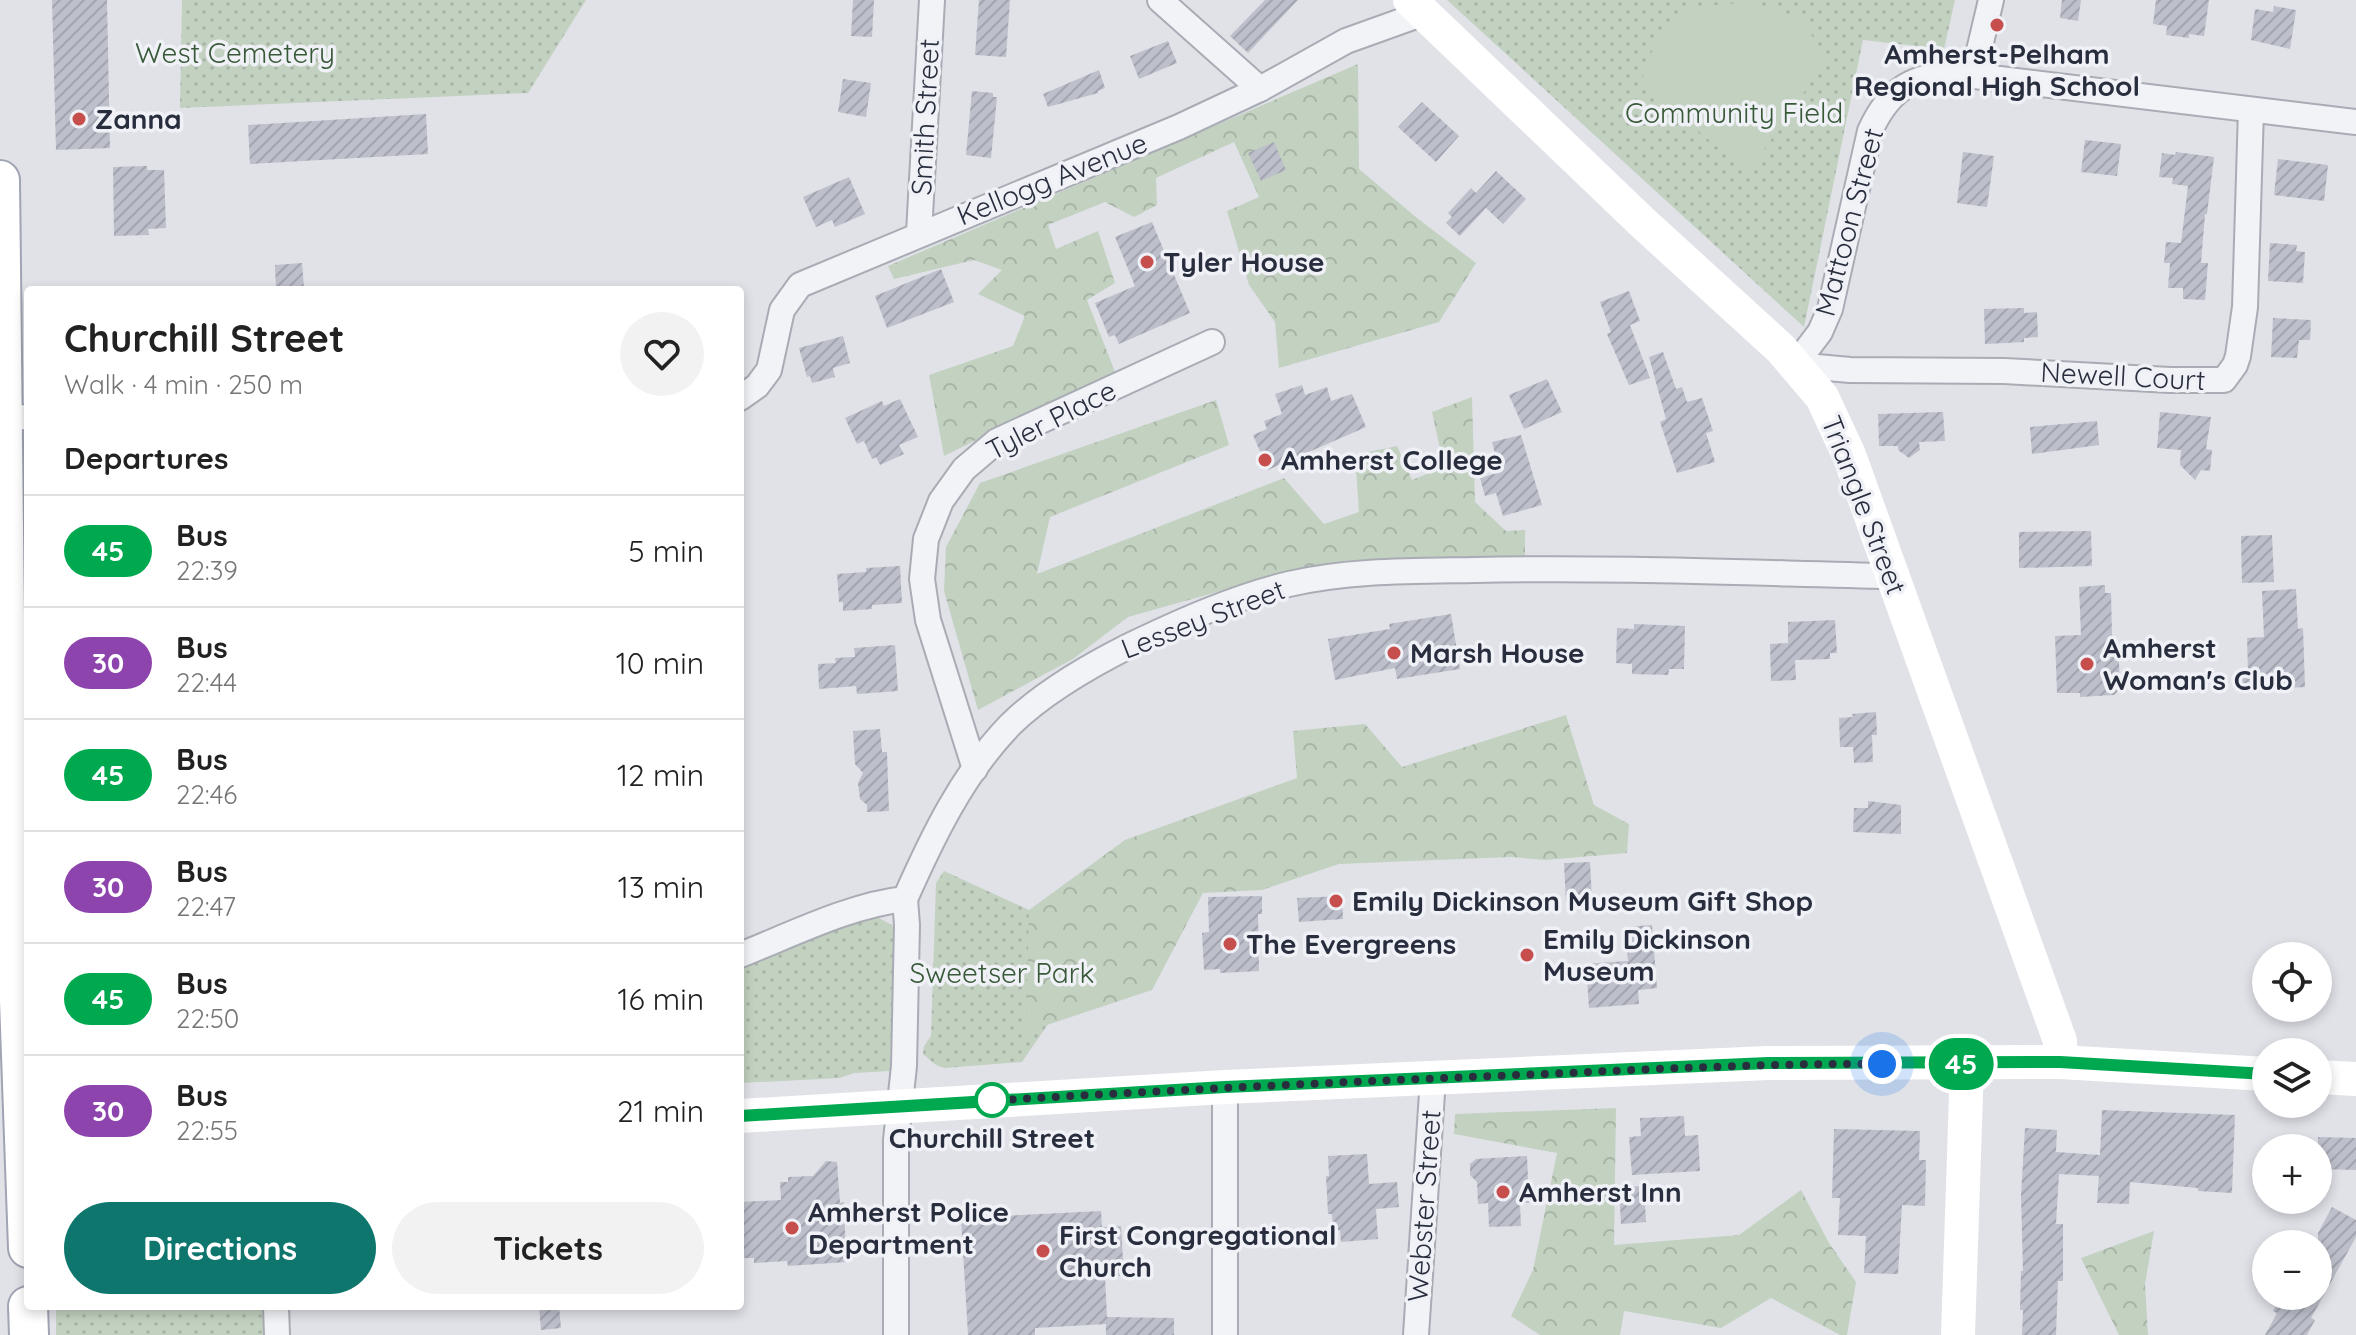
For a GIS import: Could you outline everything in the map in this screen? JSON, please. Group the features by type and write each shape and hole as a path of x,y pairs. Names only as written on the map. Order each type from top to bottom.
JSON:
{"main road":[{"name":"Triangle Street","path":"1417,6 1795,365 1822,397 1842,440 2060,1041 2060,1062"},
{"path":"0,180 0,221 16,417 5,615 12,1102 24,1158"},
{"path":"744,1116 1225,1087 1768,1063 2060,1062 2252,1073"},
{"path":"1958,1335 1967,1064"},
{"path":"2332,1078 2356,1079"},
{"path":"28,1310 29,1335"}],"street":[{"name":"Smith Street","path":"919,233 932,0"},
{"path":"1160,0 1260,89"},
{"path":"1973,76 1991,0"},
{"name":"Kellogg Avenue","path":"744,395 757,386 769,370 782,310 800,285 1179,127 1260,89 1417,6"},
{"name":"Mattoon Street","path":"1795,365 1820,332 1830,309 1870,131 1879,111 1896,93 1920,78 1950,73 2356,122"},
{"name":"Newell Court","path":"1795,365 1850,370 2004,371 2224,380 2238,356 2245,307 2251,110"},
{"name":"Tyler Place","path":"975,769 928,620 922,579 926,539 941,501 964,469 997,441 1212,342"},
{"name":"Lessey Street","path":"905,899 946,814 975,769 1011,725 1045,696 1097,662 1222,605 1288,584 1381,572 1574,567 1891,576"},
{"path":"744,953 857,910 905,899 904,1066 896,1140 896,1335"},
{"name":"Webster Street","path":"1416,1335 1433,1078"},
{"path":"1225,1087 1225,1335"},
{"path":"276,1310 277,1335"}],"green space":[{"name":"West Cemetery","path":"182,0 586,0 528,93 180,108"},
{"name":"Community Field","path":"1447,0 1955,0 1944,49 1863,40 1804,327"},
{"path":"1748,2 1804,20 1825,62 1748,173 1642,79 1656,41 1689,8"},
{"path":"1358,64 1359,169 1476,263 1439,322 1279,368 1275,322 1249,285 1227,211 1259,197 1234,142 1156,178 1157,205 1134,217 1105,202 1048,225 1056,249 1098,231 1115,283 1087,300 1115,372 944,456 929,375 1013,346 1025,316 978,294 1002,270 974,260 894,279 888,266"},
{"path":"1472,397 1475,502 1506,531 1525,530 1525,558 1305,573 1224,590 1128,617 1073,659 978,710 944,591 946,547 980,483 1216,400 1229,445 1050,517 1037,574 1284,478 1324,524 1359,512 1355,455 1397,446 1412,480 1444,467 1432,412"},
{"path":"1566,715 1594,805 1629,824 1627,853 1545,860 1511,857 1339,864 1262,890 1203,893 1152,990 1026,1032 1029,910 1125,840 1297,778 1293,731 1365,724 1402,767"},
{"name":"Sweetser Park","path":"944,871 1103,944 1022,1062 945,1068 923,1054 931,1036 936,883"},
{"name":"Sweetser Park","path":"877,917 892,925 895,933 890,1071 854,1073 840,1078 744,1083 744,966"},
{"path":"1616,1108 1614,1245 1739,1235 1801,1190 1829,1243 1856,1282 1847,1335 1840,1335 1771,1298 1721,1328 1624,1311 1620,1335 1540,1335 1511,1316 1533,1270 1557,1153 1454,1134 1455,1114"},
{"path":"2154,1231 2145,1284 2148,1335 2119,1335 2081,1258"},
{"path":"56,1310 263,1310 264,1335 56,1335"}],"building":[{"path":"52,0 107,0 110,148 56,150"},
{"path":"853,0 874,0 872,37 851,36"},
{"path":"979,0 1010,0 1006,57 975,55"},
{"path":"1265,0 1298,0 1248,53 1230,36"},
{"path":"2062,0 2081,0 2078,21 2060,18"},
{"path":"2156,0 2209,0 2204,36 2166,35 2167,26 2153,24"},
{"path":"2274,6 2296,10 2290,49 2251,40 2255,9 2273,12"},
{"path":"1168,41 1177,63 1139,79 1130,56"},
{"path":"1099,70 1105,88 1098,93 1048,107 1043,94"},
{"path":"843,79 871,83 866,117 838,112"},
{"path":"972,91 993,93 993,97 997,97 991,158 966,155"},
{"path":"1422,102 1459,136 1436,162 1398,127"},
{"path":"426,114 428,154 250,164 248,125"},
{"path":"2085,140 2121,144 2117,176 2081,172"},
{"path":"1274,142 1286,170 1261,181 1248,153"},
{"path":"1963,152 1994,156 1987,207 1957,203"},
{"path":"2176,152 2214,157 2201,263 2208,263 2205,300 2183,299 2183,288 2168,288 2170,263 2164,263 2166,242 2181,243 2188,186 2172,184 2173,178 2159,177 2162,153 2175,155"},
{"path":"2278,159 2328,165 2324,201 2274,195"},
{"path":"147,166 147,170 164,170 166,228 148,229 149,235 114,236 113,167"},
{"path":"1496,171 1526,199 1503,224 1486,208 1460,236 1446,223 1452,217 1448,213 1471,188 1476,193"},
{"path":"849,177 865,214 835,227 832,220 816,227 803,197"},
{"name":"Tyler House","path":"1152,222 1190,313 1119,344 1115,335 1109,337 1095,303 1135,286 1115,237"},
{"path":"2270,243 2297,245 2296,251 2305,252 2303,283 2268,281"},
{"path":"302,263 304,286 276,286 275,265"},
{"path":"941,269 954,302 887,328 875,296"},
{"path":"1629,291 1640,321 1630,325 1650,378 1629,385 1607,334 1611,332 1600,302"},
{"path":"2024,308 2024,313 2037,312 2038,337 2024,338 2024,342 1985,344 1984,309"},
{"path":"2273,318 2311,320 2310,340 2299,340 2297,358 2271,357"},
{"path":"843,336 850,363 833,368 835,377 812,383 810,376 807,377 799,348"},
{"path":"1663,352 1676,389 1682,387 1687,402 1702,398 1713,431 1706,433 1715,462 1677,473 1660,422 1666,419 1649,357"},
{"path":"1547,379 1562,412 1524,429 1509,395"},
{"path":"1302,385 1305,395 1327,387 1331,401 1352,394 1366,427 1268,470 1253,435 1267,429 1264,421 1282,414 1275,394"},
{"path":"900,399 918,437 899,445 904,454 880,465 876,457 872,459 864,441 857,444 845,418 882,401 884,406"},
{"path":"1943,412 1945,441 1919,442 1920,450 1909,458 1898,450 1898,446 1879,446 1878,414"},
{"path":"2160,412 2211,417 2206,449 2212,450 2210,471 2201,470 2195,480 2180,465 2181,450 2157,448"},
{"path":"2097,421 2099,445 2032,454 2030,427"},
{"path":"1521,435 1542,505 1503,516 1496,493 1485,496 1480,478 1500,472 1492,442"},
{"path":"2091,531 2092,566 2019,568 2019,532"},
{"path":"2272,535 2274,582 2242,583 2241,536"},
{"path":"900,566 902,603 843,611 843,602 839,602 837,574"},
{"name":"Amherst Woman's Club","path":"2105,585 2105,593 2111,593 2112,635 2114,641 2118,641 2120,689 2114,695 2080,697 2080,693 2057,693 2055,636 2081,635 2079,587"},
{"path":"2296,589 2298,629 2303,628 2305,687 2242,690 2242,671 2248,671 2247,638 2264,637 2262,591"},
{"name":"Marsh House","path":"1451,614 1460,669 1397,679 1395,668 1335,680 1328,639 1390,629 1389,624"},
{"path":"1835,620 1837,653 1830,653 1830,659 1795,660 1796,680 1771,681 1770,644 1788,643 1788,622"},
{"path":"1634,624 1685,626 1684,669 1669,669 1668,675 1632,674 1632,664 1616,663 1617,628 1634,629"},
{"path":"895,645 898,691 857,694 856,686 819,689 818,664 836,663 835,658 855,657 854,648"},
{"path":"1876,712 1877,735 1872,735 1873,762 1854,763 1853,747 1840,747 1839,718"},
{"path":"880,729 882,752 887,752 889,811 867,812 867,805 860,799 858,783 863,773 855,764 853,731"},
{"path":"1868,801 1901,805 1901,834 1853,832 1854,808 1868,808"},
{"path":"1590,862 1592,901 1566,902 1564,863"},
{"name":"The Evergreens","path":"1262,896 1262,914 1258,914 1259,971 1220,973 1220,969 1204,970 1202,933 1209,932 1208,897"},
{"path":"1342,896 1343,919 1299,922 1297,898"},
{"path":"1652,925 1657,988 1638,990 1639,1004 1589,1008 1586,964 1628,961 1625,927"},
{"path":"2102,1110 2235,1115 2232,1193 2130,1182 2129,1204 2097,1203 2099,1176 2059,1174 2056,1224 2063,1224 2063,1281 2058,1281 2056,1335 2022,1335 2021,1195 2025,1128 2057,1130 2056,1152 2100,1155"},
{"path":"1684,1116 1685,1136 1698,1135 1700,1171 1632,1175 1629,1137 1641,1136 1640,1118"},
{"path":"1834,1129 1920,1131 1919,1160 1926,1160 1925,1206 1902,1205 1898,1274 1864,1273 1866,1236 1838,1235 1840,1198 1832,1198"},
{"path":"2332,1137 2356,1138 2356,1170 2332,1169"},
{"path":"1367,1154 1369,1184 1397,1182 1399,1207 1376,1209 1378,1239 1341,1242 1340,1230 1333,1230 1332,1214 1328,1214 1328,1156"},
{"name":"Amherst Inn","path":"1527,1156 1529,1203 1520,1203 1521,1226 1489,1227 1488,1203 1478,1204 1477,1182 1470,1175 1470,1164 1476,1159"},
{"name":"Amherst Police Department","path":"826,1161 837,1162 840,1203 844,1202 846,1262 788,1266 787,1261 754,1263 754,1258 744,1258 744,1202 781,1200 780,1182 788,1182 788,1177 813,1176"},
{"path":"1644,1186 1646,1222 1621,1224 1619,1187"},
{"path":"2332,1207 2356,1220 2356,1237 2332,1280 2332,1230 2320,1230 2328,1214 2332,1214"},
{"name":"First Congregational Church","path":"1101,1211 1102,1227 1121,1226 1124,1276 1105,1277 1107,1317 1174,1318 1174,1335 1106,1335 1106,1324 1035,1328 1035,1335 968,1335 961,1218"},
{"path":"539,1310 559,1310 561,1328 541,1330"},
{"path":"2315,1310 2311,1318 2315,1320 2307,1335 2265,1335 2277,1313 2273,1311"}],"bus line":[{"name":"45","path":"744,1116 1225,1087 1768,1063 2060,1062 2252,1073"}],"place":[{"name":"Amherst-Pelham Regional High School","path":"1997,25"},
{"name":"Zanna","path":"79,119"},
{"name":"Tyler House","path":"1147,262"},
{"name":"Amherst College","path":"1265,460"},
{"name":"Marsh House","path":"1394,653"},
{"name":"Amherst Woman's Club","path":"2087,664"},
{"name":"Emily Dickinson Museum Gift Shop","path":"1336,901"},
{"name":"The Evergreens","path":"1230,944"},
{"name":"Emily Dickinson Museum","path":"1527,955"},
{"name":"Churchill Street","path":"992,1100"},
{"name":"Amherst Inn","path":"1503,1192"},
{"name":"Amherst Police Department","path":"792,1228"},
{"name":"First Congregational Church","path":"1043,1251"}],"route":[{"path":"992,1100 988,1101 1665,1067 1768,1063 1882,1064"}]}
